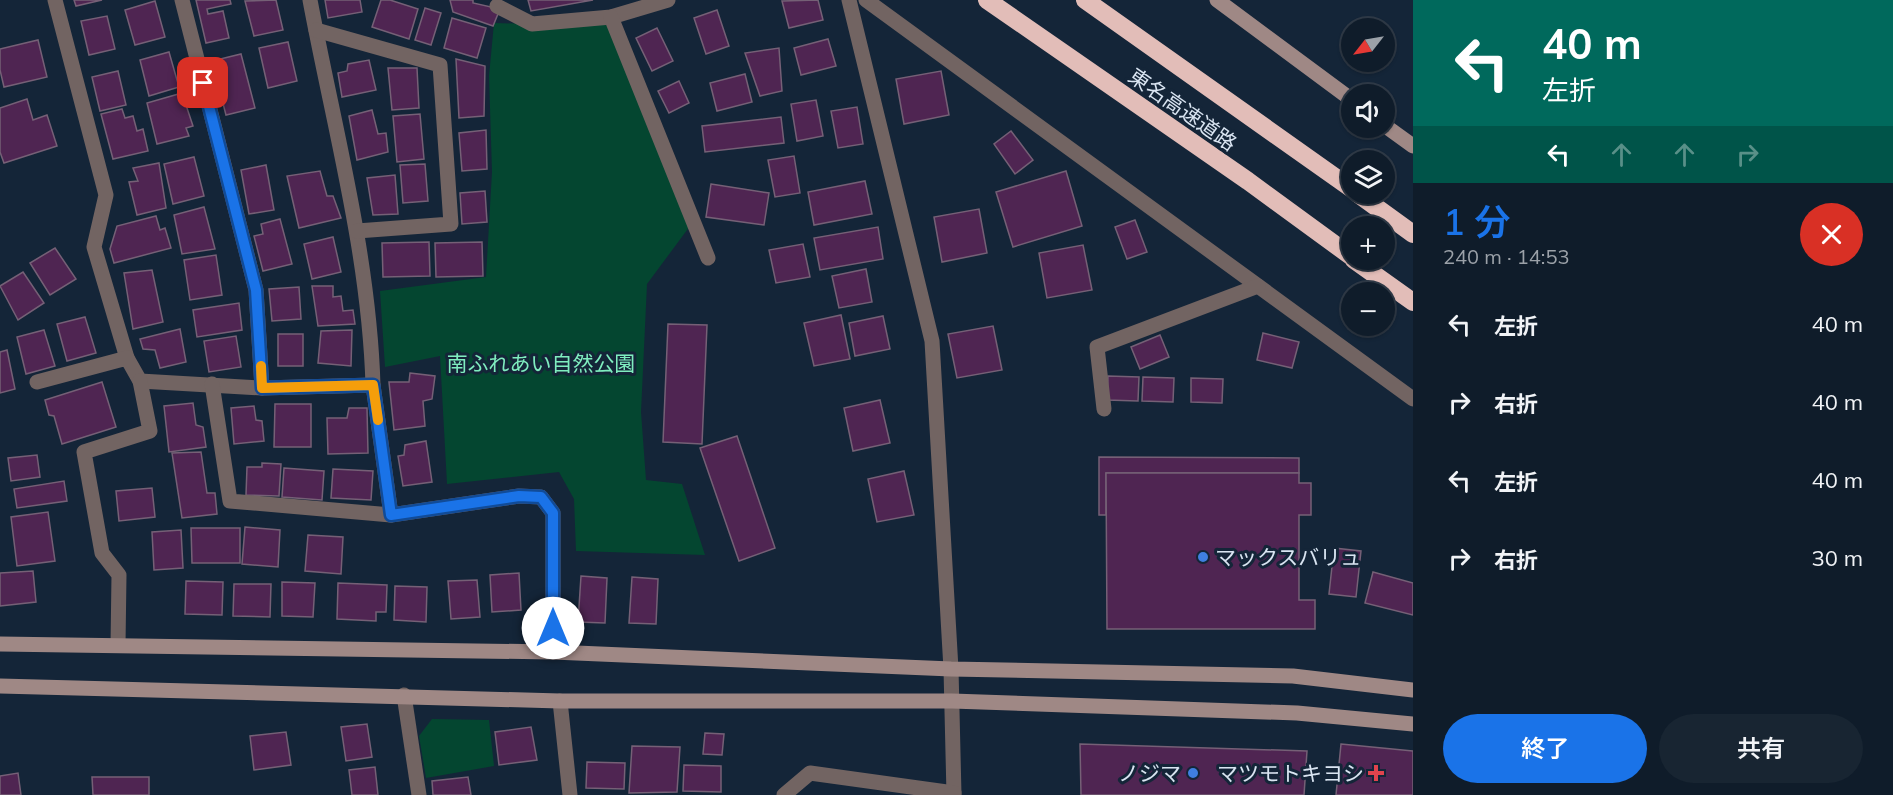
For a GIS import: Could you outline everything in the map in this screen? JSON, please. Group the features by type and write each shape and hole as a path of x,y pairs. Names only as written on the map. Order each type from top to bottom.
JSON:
{"highway":[{"name":"東名高速道路","path":"987,0 1341,250"},
{"name":"東名高速道路","path":"1085,0 1341,181"},
{"path":"1372,204 1413,234"},
{"name":"東名高速道路","path":"1369,270 1413,302"}],"street":[{"path":"55,0 106,195 94,247 127,358 140,381 150,431 84,452 102,553 119,575 118,645"},
{"path":"182,0 256,290 262,388"},
{"path":"310,0 357,231 371,334 373,385 391,515"},
{"path":"497,6 532,24 611,17 668,0"},
{"path":"784,795 810,773 954,794 951,669 932,341 849,0"},
{"path":"866,0 1413,399"},
{"path":"1217,0 1341,92"},
{"path":"611,17 708,258"},
{"path":"316,30 440,65 451,225 357,231"},
{"path":"1395,132 1413,146"},
{"path":"1104,409 1097,347 1258,286"},
{"path":"37,382 127,358"},
{"path":"140,381 262,388 373,385"},
{"path":"212,384 230,501 391,515 519,496 541,497 553,513 553,652"},
{"path":"0,644 553,652 951,669 1293,676 1413,690"},
{"path":"0,686 404,695 560,701 952,701 1297,713 1413,724"},
{"path":"404,695 419,795"},
{"path":"560,701 570,795"}],"green space":[{"name":"南ふれあい自然公園","path":"611,17 693,222 647,284 641,412 646,480 682,484 705,555 576,551 574,499 559,472 447,484 440,356 385,367 380,291 486,277 492,172 489,76 494,23 532,24"},
{"path":"432,719 489,720 494,766 426,778 419,736"}],"building":[{"path":"74,0 102,0 76,6"},
{"path":"196,0 230,0 231,4 207,9 208,14 223,11 229,38 206,43"},
{"path":"276,0 283,30 254,36 245,1"},
{"path":"325,0 360,0 362,12 328,18"},
{"path":"381,0 390,0 418,9 409,39 372,27"},
{"path":"450,0 473,0 473,3 500,9 493,26 453,12"},
{"path":"528,0 593,0 531,11"},
{"path":"818,0 823,20 789,28 782,1"},
{"path":"155,1 165,37 135,45 125,10"},
{"path":"425,8 441,13 431,45 415,40"},
{"path":"717,10 729,46 706,54 694,18"},
{"path":"107,16 115,49 89,55 81,21"},
{"path":"452,18 486,28 477,58 444,48"},
{"path":"657,28 673,61 652,71 636,38"},
{"path":"828,39 836,66 801,75 794,48"},
{"path":"38,40 47,77 4,87 0,70 0,49"},
{"path":"288,42 297,81 268,88 259,48"},
{"path":"779,48 782,91 760,96 745,53"},
{"path":"169,52 179,87 149,96 140,60"},
{"path":"241,54 255,108 226,115 212,61"},
{"path":"456,59 485,66 484,116 459,118"},
{"path":"369,60 376,90 342,97 338,73 347,71 348,64"},
{"path":"388,68 417,68 419,108 392,110"},
{"path":"118,71 126,105 100,111 92,77"},
{"path":"941,71 949,115 904,124 896,79"},
{"path":"745,74 752,102 717,111 710,83"},
{"path":"679,81 689,103 669,113 658,91"},
{"path":"182,93 193,126 186,128 189,136 157,144 147,103"},
{"path":"27,99 33,120 47,115 57,146 4,163 0,152 0,108"},
{"path":"816,100 823,136 797,141 791,104"},
{"path":"857,107 863,144 838,148 831,111"},
{"path":"122,109 125,118 133,116 137,131 143,129 148,151 113,159 101,114"},
{"path":"372,110 378,134 386,133 388,152 357,160 349,116"},
{"path":"420,114 424,159 397,162 393,116"},
{"path":"781,117 784,143 705,152 702,126"},
{"path":"486,130 487,169 462,171 459,133"},
{"path":"1011,131 1033,160 1015,174 994,144"},
{"path":"794,156 800,193 775,197 768,160"},
{"path":"194,157 204,196 173,204 164,164"},
{"path":"159,163 166,208 137,215 129,182 138,181 133,168"},
{"path":"425,164 428,201 403,203 400,165"},
{"path":"266,165 274,210 249,214 241,170"},
{"path":"320,171 327,196 333,196 341,218 299,228 287,176"},
{"path":"1066,171 1082,226 1013,247 996,192"},
{"path":"395,175 398,214 373,215 367,178"},
{"path":"865,181 872,214 814,225 808,192"},
{"path":"711,184 769,193 764,225 706,217"},
{"path":"485,191 487,222 462,224 460,193"},
{"path":"204,207 215,249 182,254 174,215"},
{"path":"979,209 987,253 942,262 934,217"},
{"path":"156,216 160,230 165,228 171,248 114,263 110,249 117,226"},
{"path":"280,219 292,264 263,271 254,236 263,234 261,224"},
{"path":"1135,220 1147,252 1127,259 1115,227"},
{"path":"878,227 883,259 820,270 814,238"},
{"path":"333,237 341,272 312,279 304,244"},
{"path":"429,242 430,276 383,277 382,243"},
{"path":"482,242 483,276 436,277 435,243"},
{"path":"803,244 810,277 776,283 769,250"},
{"path":"1083,245 1092,290 1047,298 1039,253"},
{"path":"55,248 76,279 50,295 30,263"},
{"path":"216,255 222,295 190,300 184,260"},
{"path":"866,269 872,302 839,308 832,276"},
{"path":"152,270 163,322 133,329 124,273"},
{"path":"23,272 44,303 18,320 0,286"},
{"path":"312,286 333,286 333,297 341,296 343,311 353,310 355,324 318,326"},
{"path":"299,287 301,319 272,321 269,289"},
{"path":"239,303 242,330 197,337 193,310"},
{"path":"841,315 850,359 814,366 804,323"},
{"path":"883,316 890,349 855,356 849,323"},
{"path":"85,317 96,353 67,361 57,324"},
{"path":"668,324 707,325 702,444 663,442"},
{"path":"993,326 1002,370 957,378 948,334"},
{"path":"180,329 186,362 160,368 155,350 143,349 140,339"},
{"path":"44,330 55,366 26,374 17,337"},
{"path":"352,330 351,366 318,363 321,331"},
{"path":"1263,333 1299,342 1292,368 1257,360"},
{"path":"278,334 303,334 303,366 278,366"},
{"path":"1160,335 1169,357 1140,369 1131,347"},
{"path":"236,336 241,367 209,372 204,341"},
{"path":"7,350 15,389 0,393 0,352"},
{"path":"410,373 435,376 432,399 423,401 425,426 394,430 389,382 409,382"},
{"path":"1108,376 1139,377 1138,401 1107,400"},
{"path":"1143,377 1174,378 1173,402 1142,401"},
{"path":"1191,378 1223,379 1222,403 1191,402"},
{"path":"102,382 116,427 62,444 54,416 49,415 45,400"},
{"path":"880,400 890,443 853,451 844,408"},
{"path":"193,403 196,425 203,427 206,447 169,452 164,406"},
{"path":"275,404 311,404 311,447 274,447"},
{"path":"254,406 256,420 262,421 264,441 234,444 231,408"},
{"path":"349,408 367,408 368,453 328,454 327,418 347,418"},
{"path":"737,436 775,548 739,561 700,448"},
{"path":"426,441 432,482 403,486 398,456 404,455 405,445"},
{"path":"201,452 207,493 215,493 217,514 182,518 172,453"},
{"path":"37,455 40,477 11,481 8,458"},
{"path":"1099,457 1299,458 1299,473 1106,473 1106,515 1099,515"},
{"path":"262,463 281,464 279,496 246,495 247,467 262,467"},
{"path":"284,468 324,471 322,500 282,497"},
{"path":"333,469 373,471 371,500 331,498"},
{"path":"904,471 914,515 877,522 868,479"},
{"name":"マックスバリュ","path":"1106,473 1299,473 1299,483 1311,483 1311,515 1299,515 1299,600 1315,600 1315,629 1107,629"},
{"path":"64,481 67,501 17,508 14,489"},
{"path":"152,488 155,517 119,521 116,491"},
{"path":"48,512 55,561 17,566 11,517"},
{"path":"245,527 280,530 278,567 242,564"},
{"path":"191,528 240,528 240,563 192,563"},
{"path":"181,530 183,568 154,570 152,532"},
{"path":"308,535 343,537 341,574 305,571"},
{"path":"1334,548 1361,551 1356,597 1329,594"},
{"path":"33,571 36,602 0,606 0,573"},
{"path":"1373,572 1413,583 1413,615 1365,603"},
{"path":"519,573 521,610 492,612 490,575"},
{"path":"581,576 607,578 605,623 578,622"},
{"path":"632,577 658,579 656,624 629,623"},
{"path":"477,580 480,617 451,619 448,581"},
{"path":"186,581 223,582 222,615 185,614"},
{"path":"282,582 315,583 313,617 282,616"},
{"path":"338,583 387,585 386,612 376,612 376,621 337,619"},
{"path":"234,584 271,584 270,617 233,616"},
{"path":"395,586 427,587 426,622 394,620"},
{"path":"367,724 372,757 346,761 341,727"},
{"path":"531,727 537,760 499,765 495,732"},
{"path":"286,732 291,765 254,770 250,736"},
{"path":"705,733 724,734 722,755 703,754"},
{"name":"ノジマ","path":"1080,744 1307,751 1304,795 1081,795"},
{"name":"マツモトキヨシ","path":"1341,744 1413,751 1413,795 1336,795"},
{"path":"632,746 680,747 677,792 629,793"},
{"path":"587,762 625,763 624,789 586,788"},
{"path":"684,765 721,766 721,792 683,791"},
{"path":"375,767 378,795 352,795 349,770"},
{"path":"18,773 21,795 0,795 0,776"},
{"path":"92,777 149,777 149,795 93,795"},
{"path":"468,777 471,795 433,795 432,781"}],"slow traffic":[{"path":"261,366 262,388 373,385 378,420"}],"place":[{"name":"マックスバリュ","path":"1203,557"},
{"name":"ノジマ","path":"1193,773"},
{"name":"マツモトキヨシ","path":"1376,773"}],"route":[{"path":"203,83 256,290 262,388 373,385 391,515 519,496 541,497 553,513 553,628"}]}
